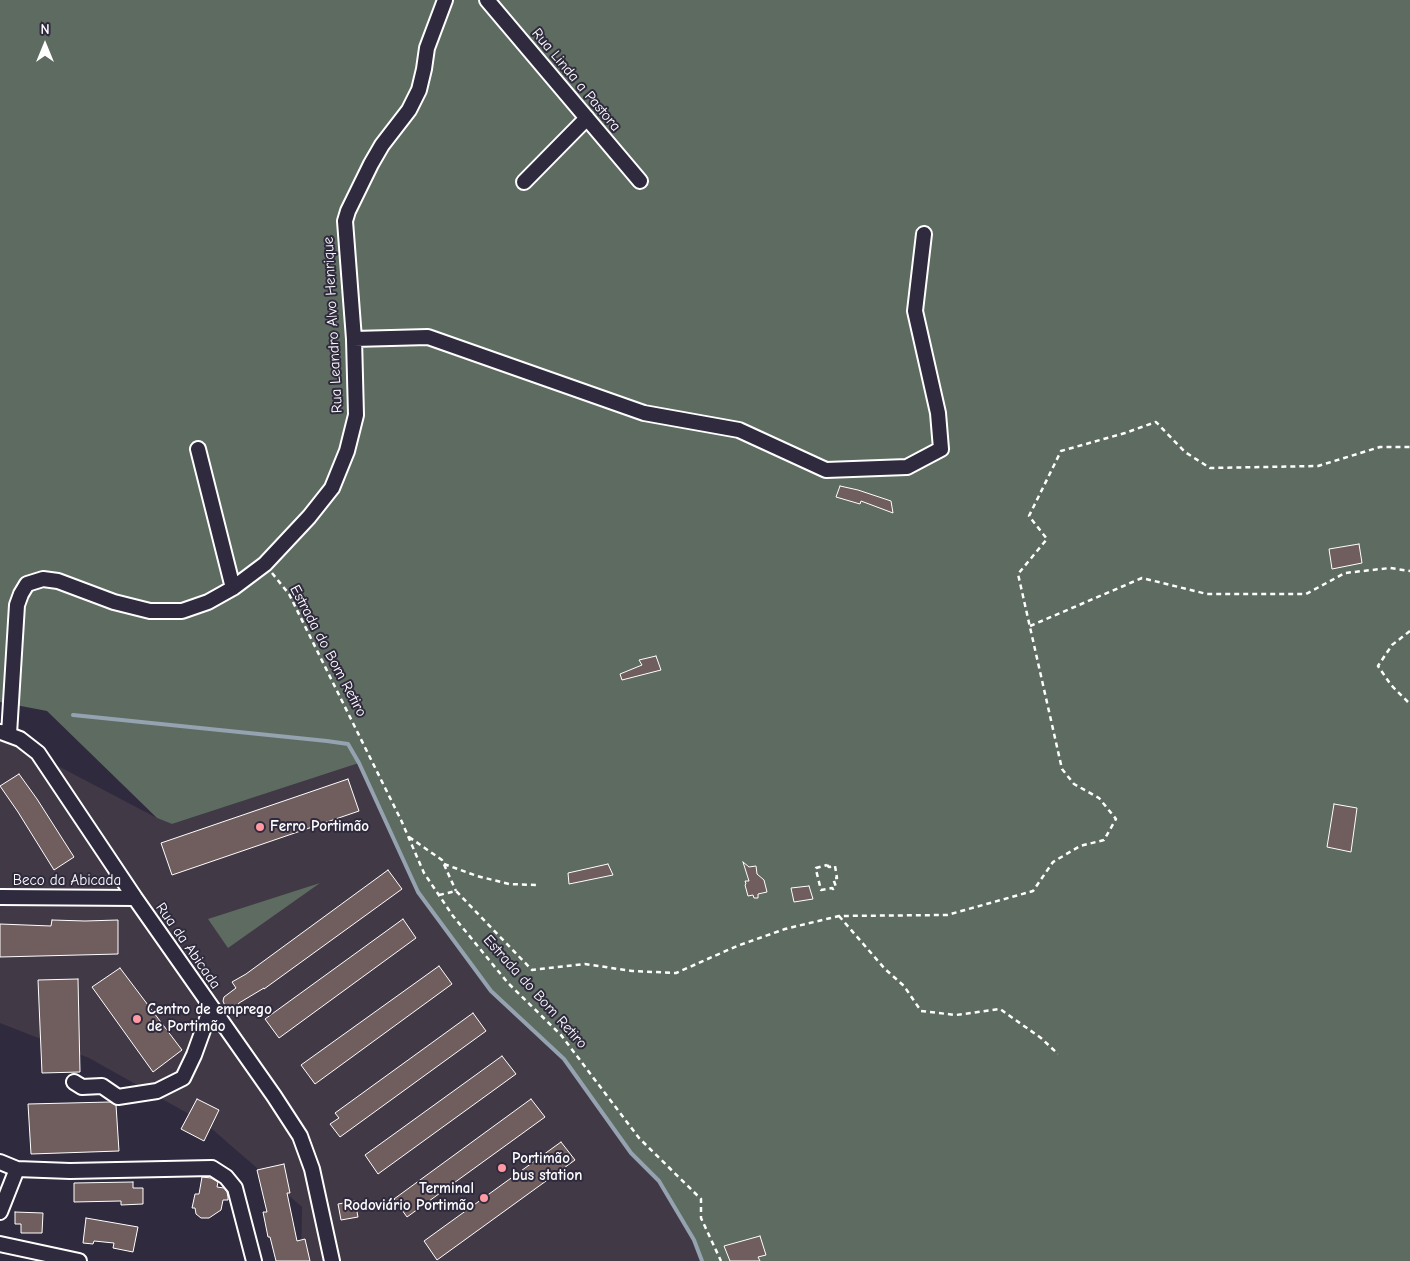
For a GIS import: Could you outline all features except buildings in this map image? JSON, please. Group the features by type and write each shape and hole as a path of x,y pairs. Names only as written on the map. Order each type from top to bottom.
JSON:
{"street":[{"name":"Rua Leandro Alvo Henrique","path":"4,733 17,605 27,584 43,579 58,580 114,602 150,611 182,611 208,602 232,588 265,564 309,517 332,488 347,451 356,415 354,339 345,221 371,164 382,145 409,110 419,90 427,48 445,0"},
{"name":"Rua Linda a Pastora","path":"487,0 640,181"},
{"path":"524,182 587,118"},
{"path":"354,339 428,337 644,413 739,430 826,470 907,467 941,449 938,413 914,311 924,234"},
{"path":"198,449 232,588"},
{"name":"Rua da Abicada","path":"4,733 20,739 38,753 135,898 300,1136 312,1169 332,1261"},
{"name":"Beco da Abicada","path":"0,897 135,898"},
{"path":"74,1082 82,1087 102,1086 118,1097 157,1091 183,1078 212,1008"},
{"path":"0,1162 17,1169 70,1171 212,1168 226,1177 235,1188 254,1261"},
{"path":"0,1212 17,1169"},
{"path":"0,1244 80,1261"}],"path":[{"path":"409,837 442,860 456,891 532,970 585,964 632,972 676,973 737,946 785,929 839,916 947,915 1033,891 1053,862 1080,846 1104,840 1116,818 1099,798 1074,784 1062,769 1018,574 1047,539 1029,516 1061,451 1156,422 1185,452 1210,468 1318,466 1380,447 1410,447"},
{"name":"Estrada do Bom Retiro","path":"265,564 289,594 409,837 424,873 453,916 508,983 561,1035 639,1138 700,1199 701,1218 721,1261"},
{"path":"1030,626 1142,578 1207,594 1306,594 1345,573 1390,568 1410,571"},
{"path":"1408,702 1391,685 1378,666 1392,645 1410,631"},
{"path":"444,864 477,876 509,884 537,885"},
{"path":"827,865 829,867 836,866 837,878 834,878 834,881 836,887 823,890 821,890 818,883 816,868 827,865"},
{"path":"439,895 456,891"},
{"path":"839,916 885,969 904,986 921,1011 956,1015 1000,1008 1041,1038 1058,1054"}],"shaded area":[{"path":"0,741 39,756 172,824 359,763 418,892 491,991 564,1059 631,1153 659,1181 694,1240 702,1261 301,1261 302,1207 205,1123 89,1058 0,1023"}],"green space":[{"path":"0,0 1410,0 1410,1261 702,1261 694,1240 659,1181 631,1153 564,1059 491,991 418,892 359,763 172,824 157,818 47,711 0,702"},
{"path":"320,883 228,948 208,919"}],"waterway":[{"path":"73,715 348,744 359,763 418,892 491,991 564,1059 631,1153 659,1181 694,1240 702,1261"}],"place":[{"name":"Ferro Portimão","path":"260,827"},
{"name":"Centro de emprego de Portimão","path":"137,1019"},
{"name":"Portimão bus station","path":"502,1168"},
{"name":"Terminal Rodoviário Portimão","path":"484,1198"}]}
